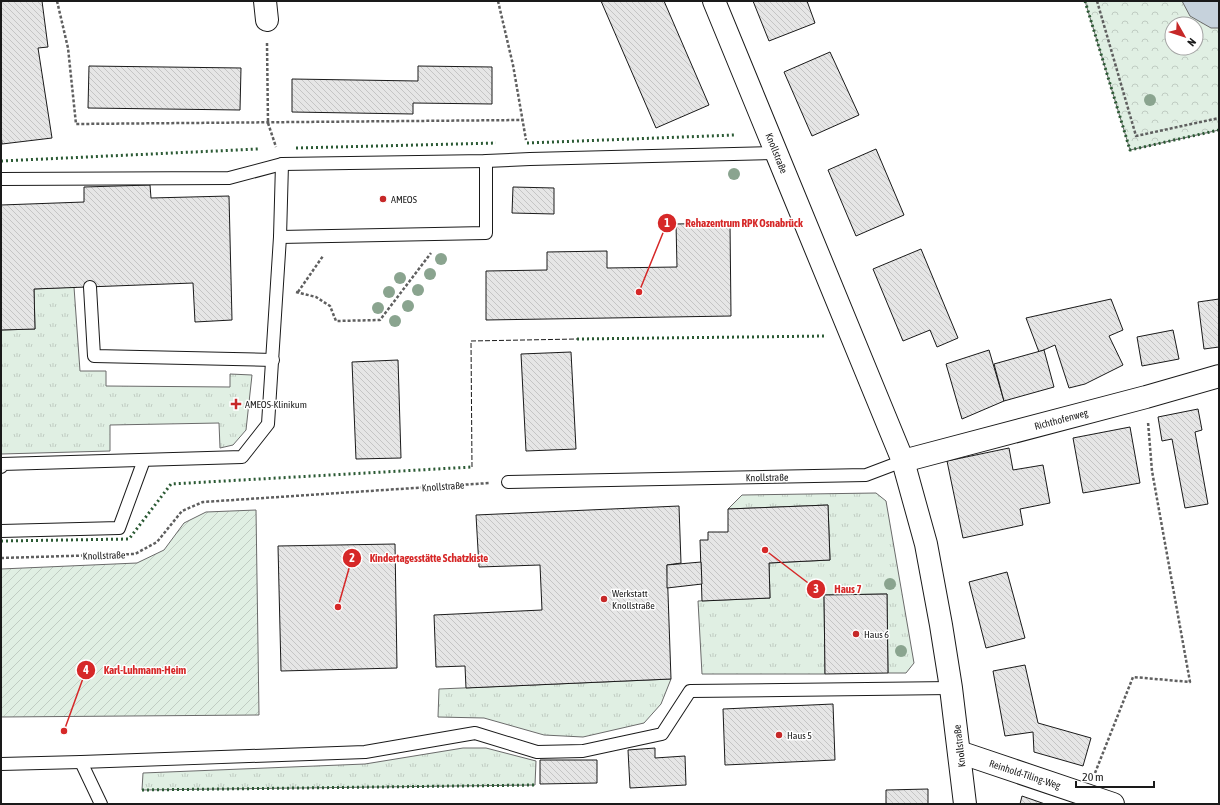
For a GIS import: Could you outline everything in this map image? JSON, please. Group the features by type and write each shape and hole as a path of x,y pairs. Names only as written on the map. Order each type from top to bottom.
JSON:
{"street":[{"name":"Knollstraße","path":"714,1 903,461 926,544 951,688 960,752 965,804"},
{"name":"Richthofenweg","path":"903,461 1146,397 1219,376"},
{"name":"Reinhold-Tiling-Weg","path":"960,752 1113,804"}],"lane":[{"path":"1,179 229,178 282,164 486,161 777,153"},
{"path":"280,237 486,233 486,161"},
{"path":"1,468 2,464 242,457 268,424 280,237 282,164"},
{"path":"90,287 94,356 273,360"},
{"path":"1,531 119,528 144,460"},
{"name":"Knollstraße","path":"508,482 866,475 903,461"},
{"path":"1,764 365,752 475,733 537,752 583,751 662,734 690,691 951,688"},
{"path":"81,762 101,804"}],"path":[{"path":"57,1 68,48 76,124 522,120 498,1"},
{"path":"1097,1 1136,136 1219,118"},
{"path":"266,11 268,123 282,164"},
{"path":"277,291 298,292 316,297 330,306 336,321 380,320 446,234"},
{"path":"298,292 337,236"},
{"path":"1086,794 1133,677 1190,682 1152,471 1146,397"},
{"name":"Knollstraße","path":"1,558 135,554 157,542 182,511 203,502 508,482"}],"green space":[{"path":"1085,1 1219,1 1219,130 1130,150"},
{"path":"74,287 80,371 106,371 106,386 230,387 230,374 252,375 246,430 233,445 220,448 219,423 110,425 110,451 1,454 1,330 35,329 34,289"},
{"path":"876,493 886,501 914,663 906,673 888,673 887,594 824,595 825,674 702,674 698,601 770,598 769,563 830,560 828,505 728,509 742,495"},
{"path":"256,510 259,715 1,717 1,569 137,563 164,550 184,523 206,512"},
{"path":"671,679 661,704 644,723 583,737 544,735 484,718 438,717 439,689"},
{"path":"463,748 486,748 536,761 535,785 142,790 143,773 365,764"}],"shaded area":[{"path":"1182,1 1219,1 1219,28 1211,28 1204,24 1204,16 1190,16"}],"building":[{"path":"1,1 42,1 48,47 38,48 52,138 2,144"},
{"path":"601,1 664,1 709,105 656,128"},
{"path":"753,1 807,1 815,23 769,41"},
{"path":"830,52 859,115 812,136 784,72"},
{"path":"89,66 241,68 240,110 88,108"},
{"path":"418,66 492,67 492,104 413,103 413,114 292,112 292,79 418,81"},
{"path":"876,149 904,215 856,236 828,170"},
{"path":"150,185 151,198 229,196 232,320 195,322 193,283 34,289 35,329 1,330 1,205 84,202 84,187"},
{"path":"513,187 554,188 554,214 512,213"},
{"path":"730,223 731,316 486,320 486,271 547,270 547,252 607,251 607,268 677,267 676,224"},
{"path":"921,249 958,338 937,347 930,330 903,341 873,269"},
{"path":"1111,299 1123,330 1109,336 1123,365 1085,384 1069,388 1055,345 1039,352 1026,318"},
{"path":"1219,299 1219,347 1204,349 1198,302"},
{"path":"1173,330 1179,359 1142,366 1137,337"},
{"path":"989,350 1004,401 962,419 946,364"},
{"path":"1044,350 1054,387 1004,401 994,364"},
{"path":"571,352 576,449 526,451 521,354"},
{"path":"398,360 401,458 356,459 352,362"},
{"path":"1198,409 1202,430 1195,432 1208,504 1185,508 1172,439 1162,441 1158,417"},
{"path":"1130,427 1140,483 1083,493 1073,438"},
{"path":"1009,448 1013,470 1043,465 1050,503 1020,509 1023,525 963,538 947,461"},
{"path":"828,505 830,560 769,563 770,598 702,601 700,540 708,540 708,532 728,532 728,509"},
{"name":"Werkstatt Knollstraße","path":"679,506 681,563 667,565 671,679 466,688 465,666 436,667 434,615 542,610 540,565 479,567 476,515"},
{"path":"395,544 397,668 281,671 278,546"},
{"path":"701,562 702,584 667,588 667,565"},
{"path":"1007,572 1025,638 986,648 969,582"},
{"name":"Haus 6","path":"887,594 888,673 825,674 824,595"},
{"path":"1025,665 1038,723 1091,738 1083,766 1034,752 1033,732 1005,736 993,671"},
{"name":"Haus 5","path":"833,704 835,760 725,765 723,709"},
{"path":"655,748 655,758 685,756 686,785 630,788 628,750"},
{"path":"540,760 597,760 597,783 540,784"},
{"path":"928,789 928,804 886,804 886,790"},
{"path":"1022,796 1045,804 1020,804"}],"hedge":[{"path":"1085,1 1130,150 1219,130"},
{"path":"527,143 735,135"},
{"path":"296,148 496,143"},
{"path":"1,161 258,149"},
{"path":"577,339 827,336"},
{"path":"1,541 129,539 171,484 472,467"},
{"path":"142,790 535,785"}],"fence":[{"path":"472,467 471,341 577,339"}],"place":[{"name":"AMEOS","path":"383,199"},
{"name":"Rehazentrum RPK Osnabrück","path":"639,292"},
{"name":"AMEOS-Klinikum","path":"236,404"},
{"name":"Haus 7","path":"765,550"},
{"name":"Werkstatt Knollstraße","path":"604,599"},
{"name":"Kindertagesstätte Schatzkiste","path":"338,607"},
{"name":"Haus 6","path":"856,634"},
{"name":"Karl-Luhmann-Heim","path":"64,731"},
{"name":"Haus 5","path":"779,735"}]}
